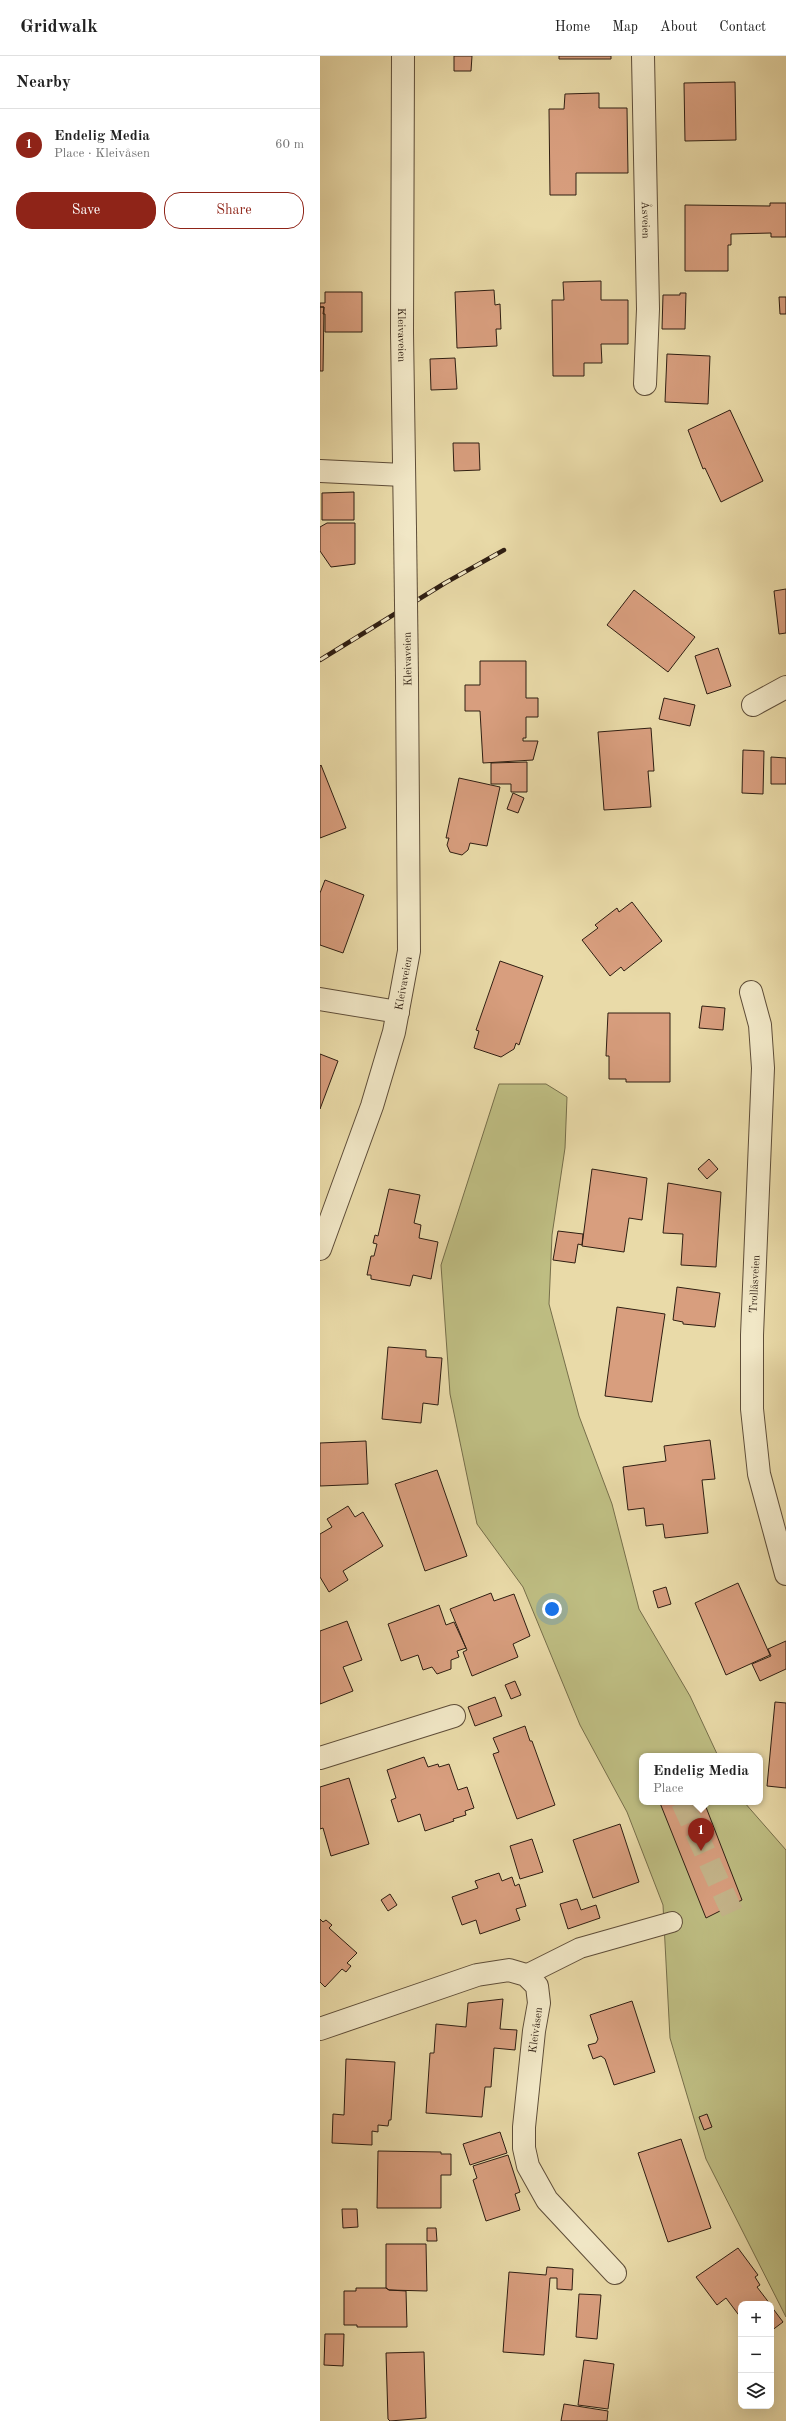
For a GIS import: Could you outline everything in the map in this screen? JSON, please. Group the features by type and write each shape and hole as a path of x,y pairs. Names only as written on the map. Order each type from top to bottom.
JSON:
{"street":[{"name":"Kleivaveien","path":"320,1249 372,1106 394,1032 409,951 405,529 402,475 403,56"},
{"name":"Åsveien","path":"643,56 648,309 645,384"},
{"path":"320,471 402,475"},
{"path":"753,705 786,688"},
{"name":"Trollåsveien","path":"751,992 760,1025 764,1068 752,1335 752,1408 759,1474 786,1574"},
{"path":"320,999 398,1012"},
{"path":"320,1758 454,1716"},
{"path":"320,2030 477,1975 509,1970 526,1975"},
{"name":"Kleivåsen","path":"526,1975 537,1986 539,2003 534,2031 524,2127 524,2148 528,2166 546,2200 615,2274"}],"lane":[{"path":"526,1975 580,1948 672,1922"}],"shaded area":[{"path":"499,1084 546,1084 567,1097 565,1148 552,1235 549,1304 579,1416 612,1504 639,1609 690,1696 717,1753 639,1753 639,1805 747,1805 786,1850 786,2317 706,2159 670,2038 663,1905 627,1812 580,1725 523,1587 477,1524 450,1394 441,1265"}],"building":[{"path":"454,56 472,56 471,71 454,71"},
{"path":"559,56 611,56 611,59 559,59"},
{"path":"735,82 736,140 685,141 684,83"},
{"path":"599,93 599,108 627,108 628,173 576,173 576,195 550,195 549,109 564,109 565,94"},
{"path":"770,203 786,203 786,237 771,237 771,233 731,234 731,245 728,245 728,271 685,271 685,205 770,206"},
{"path":"601,281 601,300 628,300 628,344 601,344 602,363 584,363 584,376 553,376 552,300 564,300 563,282"},
{"path":"494,290 495,305 500,304 501,329 496,329 497,346 457,348 455,292"},
{"path":"325,292 362,292 362,332 325,332 325,314 323,314 324,307 320,307 320,303 325,303"},
{"path":"680,293 686,293 685,329 662,329 663,295 680,295"},
{"path":"779,297 786,297 786,314 780,314"},
{"path":"320,307 324,307 323,371 320,371"},
{"path":"667,354 710,356 708,404 665,402"},
{"path":"455,358 457,389 431,390 430,359"},
{"path":"730,410 763,481 721,502 705,468 703,469 688,430"},
{"path":"453,443 479,443 480,470 454,471"},
{"path":"354,492 354,520 322,520 322,493"},
{"path":"327,523 355,523 355,564 331,567 320,551 320,527"},
{"path":"786,589 786,633 779,634 774,591"},
{"path":"634,590 695,637 668,672 607,625"},
{"path":"718,648 731,686 707,694 695,656"},
{"path":"480,661 526,661 526,698 538,698 538,717 526,717 526,738 523,738 523,741 538,741 533,760 483,763 480,711 465,711 465,685 480,685"},
{"path":"664,698 695,705 690,726 659,719"},
{"path":"651,728 654,771 648,771 651,807 604,810 598,732"},
{"path":"743,750 764,751 763,794 742,793"},
{"path":"771,757 786,758 786,784 771,784"},
{"path":"527,762 527,792 511,792 511,784 491,784 491,763"},
{"path":"321,765 346,828 320,838 320,766"},
{"path":"459,778 500,787 487,846 470,843 468,850 462,855 450,852 447,845 449,838 446,838"},
{"path":"513,793 524,798 518,813 507,809"},
{"path":"325,880 364,895 343,953 320,945 320,893"},
{"path":"632,902 662,941 624,971 621,967 610,976 582,940 598,928 595,925 617,908 619,912"},
{"path":"500,961 543,976 519,1045 516,1043 514,1049 501,1057 474,1048 479,1031 476,1030"},
{"path":"702,1006 725,1008 723,1030 699,1028"},
{"path":"608,1013 670,1013 670,1082 626,1082 626,1079 609,1079 609,1056 606,1056"},
{"path":"320,1054 338,1061 320,1109"},
{"path":"709,1159 718,1169 707,1179 698,1169"},
{"path":"592,1169 647,1178 642,1220 629,1218 624,1252 582,1246"},
{"path":"668,1183 721,1192 716,1267 681,1265 683,1234 663,1233"},
{"path":"389,1189 420,1195 414,1223 421,1225 419,1238 438,1242 431,1279 413,1275 410,1286 371,1279 371,1275 367,1275 371,1256 374,1256 377,1244 373,1243 375,1235 378,1236"},
{"path":"558,1231 583,1234 582,1245 578,1244 575,1263 553,1260"},
{"path":"677,1287 720,1293 715,1327 683,1324 683,1322 673,1320"},
{"path":"617,1307 665,1314 652,1402 605,1396"},
{"path":"388,1347 426,1350 426,1357 442,1358 438,1405 423,1403 421,1423 382,1419"},
{"path":"710,1440 715,1479 702,1480 708,1533 665,1538 663,1524 646,1526 644,1508 628,1510 623,1467 666,1461 664,1446"},
{"path":"366,1441 368,1484 320,1486 320,1443"},
{"path":"437,1470 467,1556 425,1571 395,1484"},
{"path":"348,1506 355,1517 363,1512 383,1546 343,1571 348,1580 329,1592 320,1577 320,1534 332,1527 327,1519"},
{"path":"738,1583 770,1655 726,1675 695,1603"},
{"path":"666,1587 671,1604 658,1608 653,1591"},
{"path":"491,1593 494,1601 514,1594 530,1636 513,1644 518,1657 472,1676 463,1652 467,1650 450,1609"},
{"path":"439,1605 446,1625 454,1622 466,1648 457,1651 459,1657 451,1660 451,1669 437,1674 432,1667 423,1670 418,1655 401,1661 388,1624"},
{"path":"347,1621 362,1660 343,1667 353,1691 320,1704 320,1631"},
{"path":"786,1641 786,1669 760,1681 752,1664 771,1656 768,1649"},
{"path":"515,1681 521,1695 511,1699 505,1685"},
{"path":"495,1697 502,1716 475,1726 468,1707"},
{"path":"775,1702 786,1703 786,1788 767,1786"},
{"path":"525,1726 530,1741 532,1741 555,1805 517,1819 493,1754 499,1752 493,1738"},
{"path":"424,1757 428,1767 438,1764 439,1767 449,1764 458,1790 467,1787 474,1808 465,1811 466,1815 453,1819 454,1821 425,1831 420,1814 398,1822 391,1800 396,1798 387,1770"},
{"path":"349,1778 369,1844 331,1856 323,1828 320,1829 320,1787"},
{"path":"661,1805 705,1805 742,1900 706,1918"},
{"path":"620,1824 639,1882 593,1898 573,1840"},
{"path":"532,1839 543,1872 520,1879 510,1846"},
{"path":"499,1873 502,1881 512,1877 515,1886 519,1884 526,1906 516,1909 520,1920 480,1934 476,1920 462,1925 452,1897 478,1888 475,1881"},
{"path":"390,1894 397,1905 388,1911 381,1900"},
{"path":"577,1899 581,1910 596,1905 600,1918 568,1929 560,1904"},
{"path":"320,1919 323,1922 326,1920 332,1925 329,1928 357,1953 347,1963 351,1966 346,1972 342,1969 325,1987 320,1982"},
{"path":"503,1999 500,2029 517,2030 515,2050 494,2048 491,2087 485,2087 482,2117 426,2113 430,2053 434,2053 436,2024 466,2027 468,2003"},
{"path":"632,2001 655,2072 614,2085 605,2059 601,2056 593,2059 588,2045 596,2043 598,2039 590,2015"},
{"path":"346,2059 395,2062 391,2120 389,2120 388,2126 378,2125 378,2132 372,2131 372,2145 332,2143 333,2114 344,2115"},
{"path":"707,2114 712,2127 704,2130 699,2117"},
{"path":"500,2132 507,2153 470,2165 463,2144"},
{"path":"681,2139 711,2228 668,2242 638,2153"},
{"path":"378,2151 441,2152 441,2154 451,2154 451,2175 441,2175 441,2208 377,2208"},
{"path":"508,2155 520,2192 515,2194 520,2210 486,2221 473,2180 477,2178 473,2166"},
{"path":"342,2209 357,2209 358,2227 343,2228"},
{"path":"427,2228 436,2228 437,2241 427,2241"},
{"path":"386,2244 426,2244 427,2291 389,2290 386,2288"},
{"path":"738,2248 758,2275 755,2277 760,2285 757,2287 768,2301 738,2301 738,2314 726,2298 717,2305 696,2277"},
{"path":"547,2267 573,2269 572,2290 557,2289 557,2278 550,2278 544,2355 503,2352 509,2272 546,2275"},
{"path":"356,2288 386,2288 389,2290 406,2291 407,2327 357,2327 357,2325 344,2325 344,2291 356,2291"},
{"path":"579,2294 601,2295 597,2339 576,2337"},
{"path":"774,2310 783,2322 774,2329"},
{"path":"325,2334 344,2334 343,2366 324,2365"},
{"path":"424,2352 426,2418 390,2421 388,2419 386,2353"},
{"path":"584,2360 614,2364 608,2409 578,2405"},
{"path":"564,2404 608,2411 607,2421 561,2421"}],"tunnel":[{"path":"683,1805 733,1914"}],"railway":[{"path":"320,660 445,583 504,550"}],"place":[{"name":"Endelig Media","path":"701,1851"}]}
